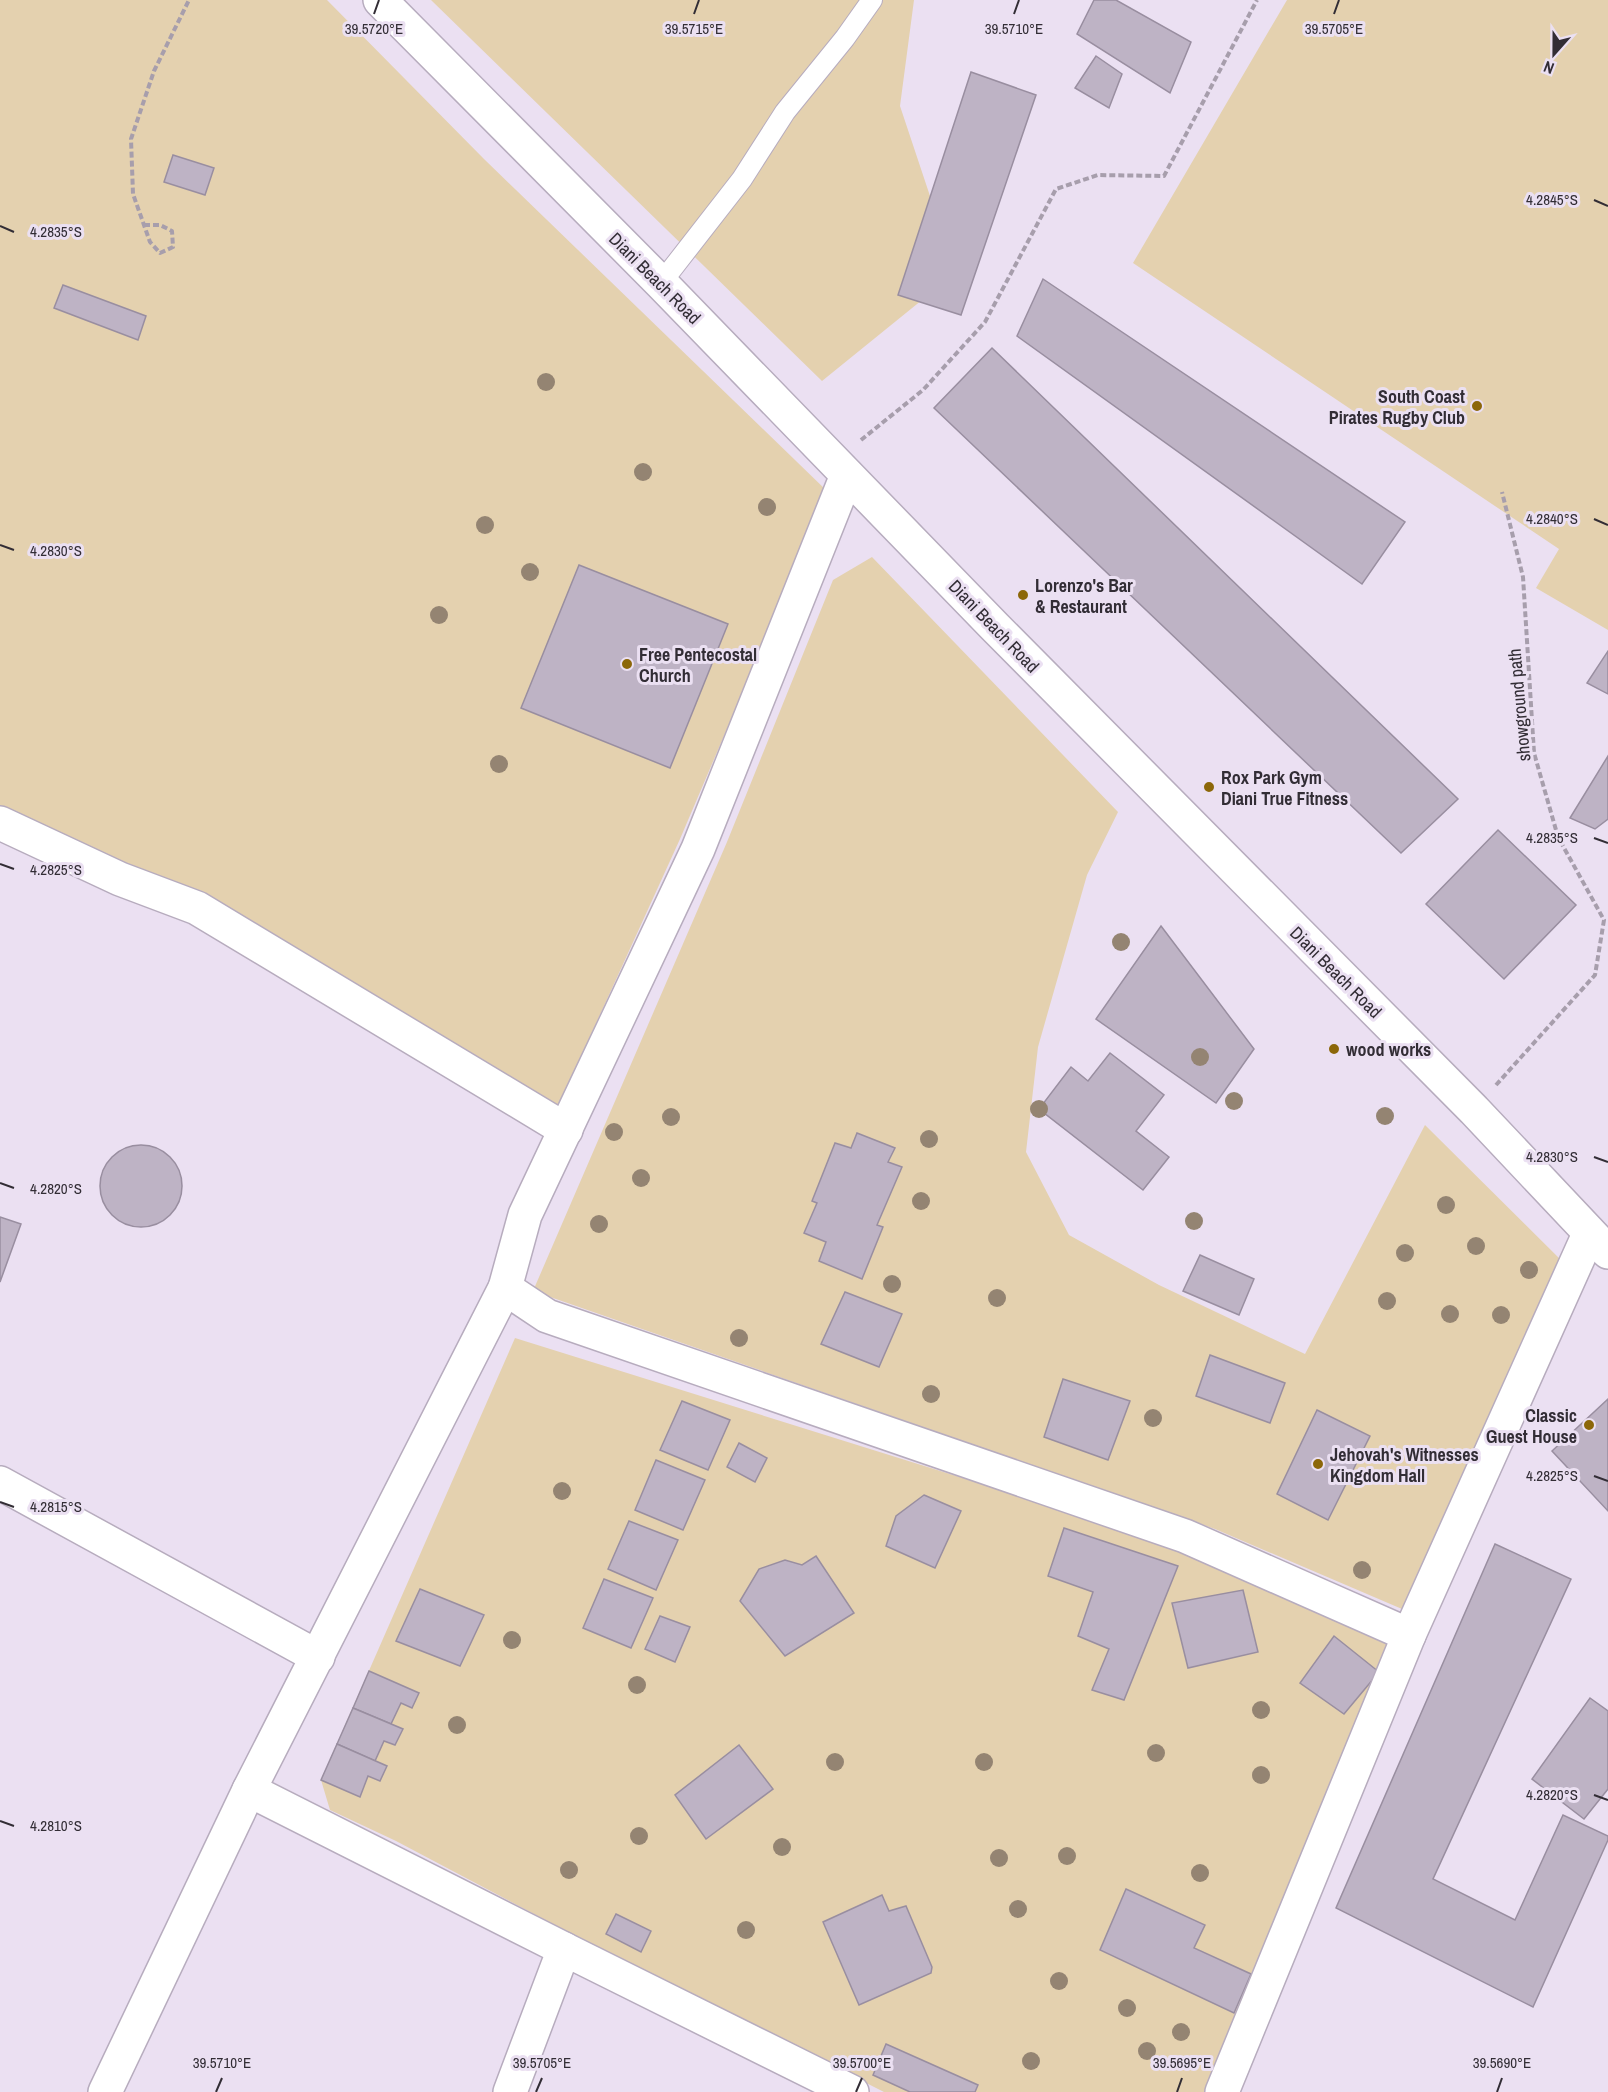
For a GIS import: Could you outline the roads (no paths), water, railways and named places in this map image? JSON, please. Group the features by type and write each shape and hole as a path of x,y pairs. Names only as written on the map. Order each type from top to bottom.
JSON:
{"street":[{"name":"Diani Beach Road","path":"380,0 661,283 1036,669 1474,1110 1599,1243"},
{"path":"105,2092 249,1790 505,1288 525,1215 698,849 841,468"},
{"path":"0,823 120,879 197,908 566,1130"},
{"path":"1222,2092 1409,1635 1599,1243"},
{"path":"505,1288 547,1316 1185,1536 1409,1635"},
{"path":"0,1483 318,1657"},
{"path":"249,1790 852,2092"},
{"path":"510,2092 564,1948"}],"lane":[{"path":"661,283 742,179 785,112 845,38 872,0"}],"place":[{"name":"South Coast Pirates Rugby Club","path":"1477,406"},
{"name":"Lorenzo's Bar & Restaurant","path":"1023,595"},
{"name":"Free Pentecostal Church","path":"627,664"},
{"name":"Rox Park Gym Diani True Fitness","path":"1209,787"},
{"name":"wood works","path":"1334,1049"},
{"name":"Classic Guest House","path":"1589,1425"},
{"name":"Jehovah's Witnesses Kingdom Hall","path":"1318,1464"}]}
